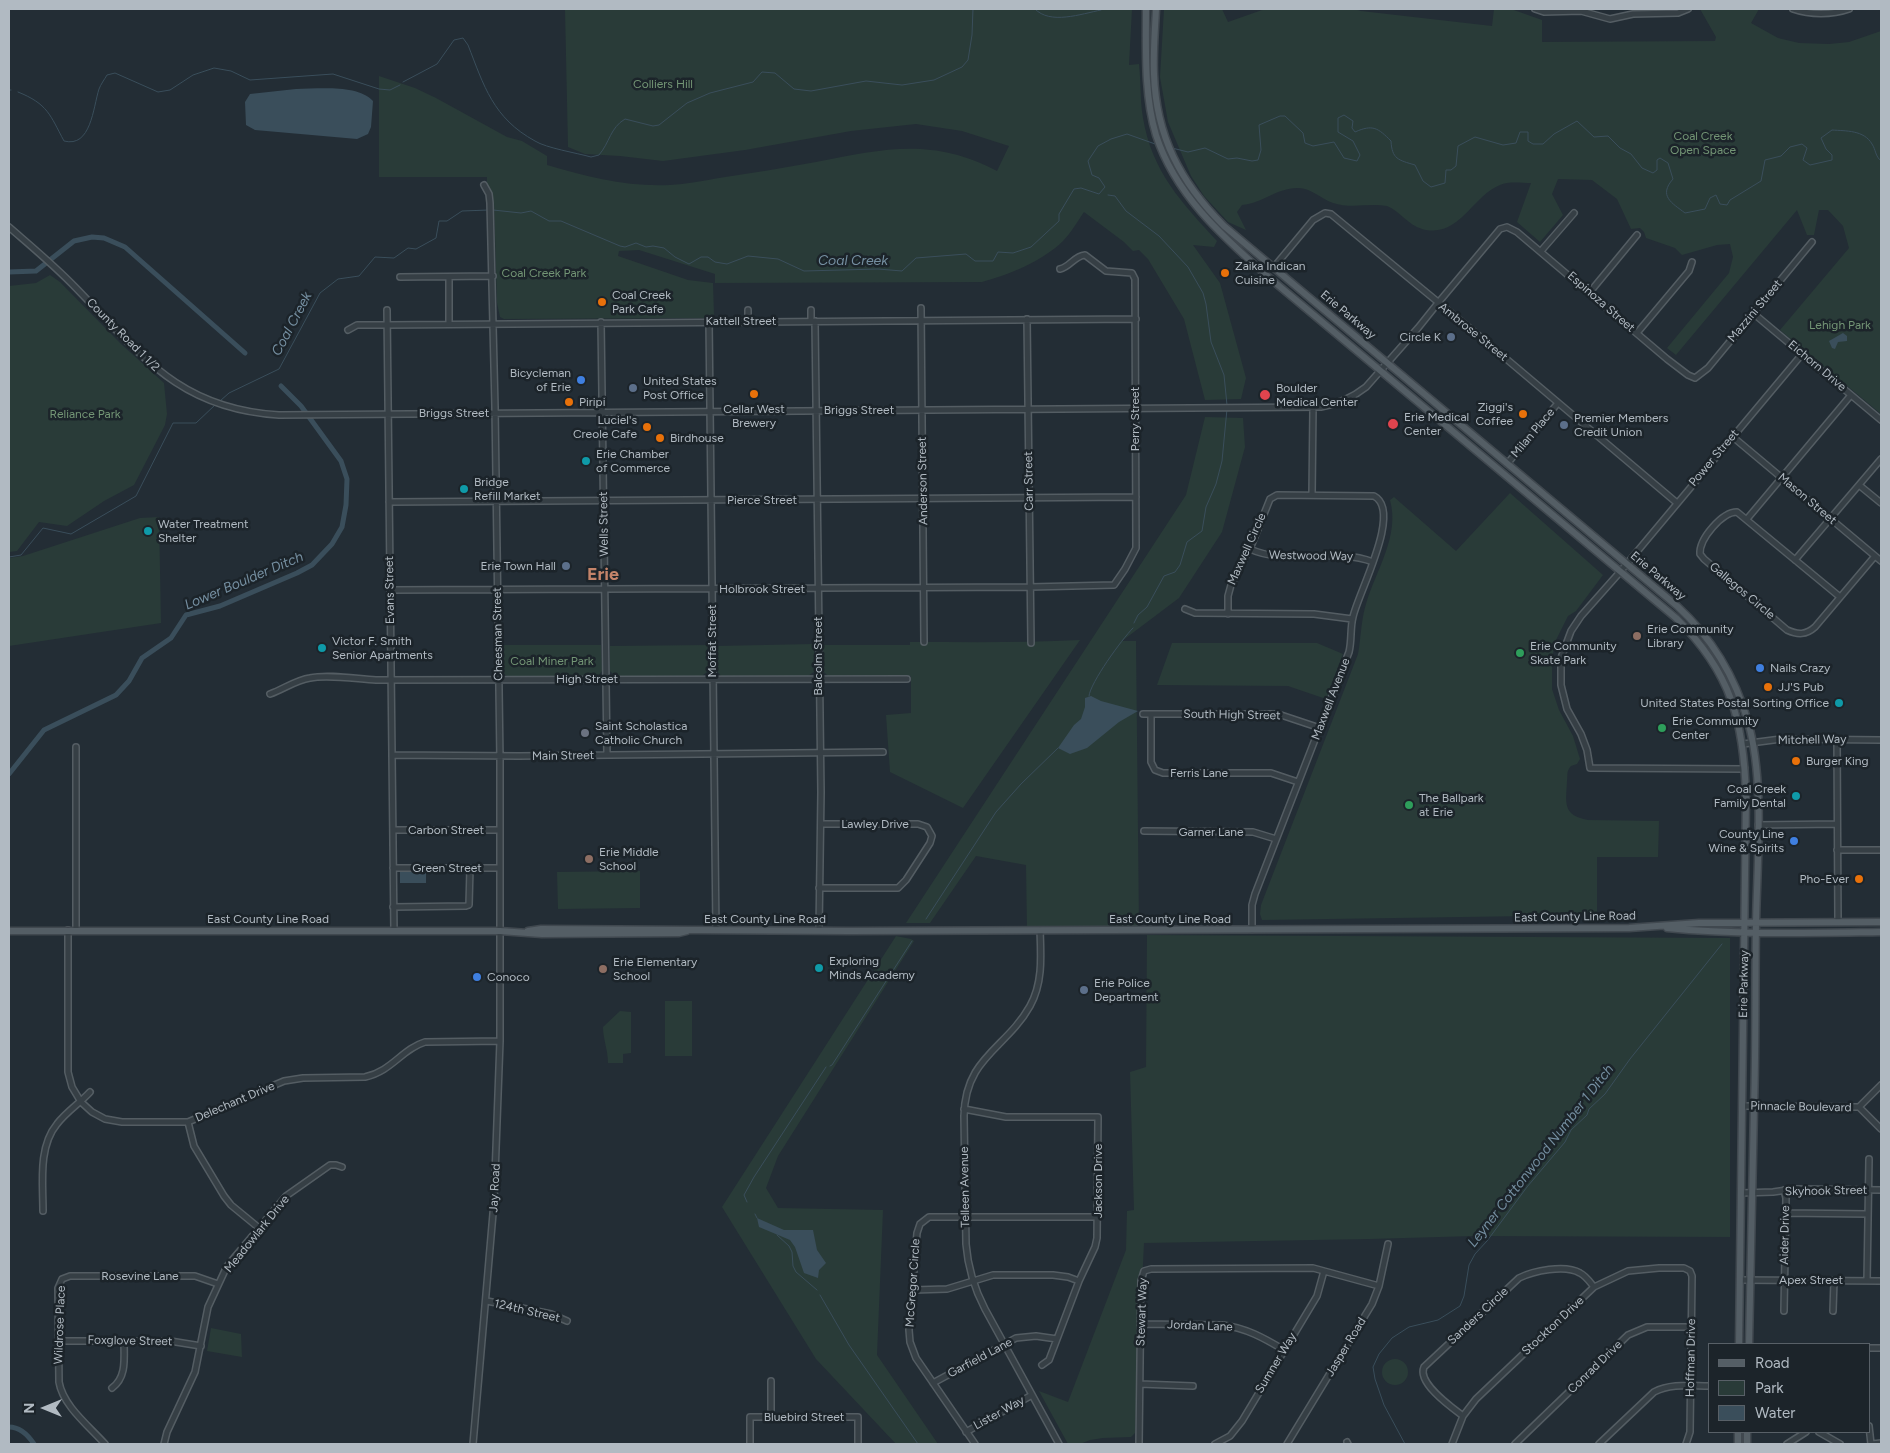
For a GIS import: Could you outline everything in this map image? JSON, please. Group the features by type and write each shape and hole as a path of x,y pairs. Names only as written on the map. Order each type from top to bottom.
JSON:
{"main road":[{"name":"Erie Parkway","path":"1146,9 1148,88 1156,117 1172,156 1191,190 1224,226 1688,616 1713,646 1728,670 1741,698 1753,743 1758,825 1749,1343"},
{"name":"Erie Parkway","path":"1156,9 1154,73 1156,135 1174,173 1192,202 1220,235 1676,618 1704,649 1731,699 1743,744 1745,769 1739,1343"},
{"name":"East County Line Road","path":"9,931 500,931 542,934 670,933 690,930 1252,930 1651,927 1699,923 1881,922"},
{"name":"East County Line Road","path":"1651,927 1744,933 1881,932"}],"street":[{"path":"1535,9 1544,12 1581,12 1610,18 1655,11 1678,13 1688,9"},
{"path":"1793,9 1803,12 1833,13 1849,9"},
{"name":"Cheesman Street","path":"484,185 489,194 490,202 493,276 500,931"},
{"name":"Ambrose Street","path":"1274,267 1313,220 1325,213 1331,214 1677,503"},
{"path":"1541,251 1574,213"},
{"name":"County Road 1 1/2","path":"9,227 46,258 147,361 168,379 194,393 226,406 259,413 315,414"},
{"name":"Briggs Street","path":"315,414 1028,410 1219,407 1313,408 1336,404 1357,394 1388,363 1500,229 1507,227"},
{"name":"Espinoza Street","path":"1507,227 1513,229 1541,251 1688,376 1694,378"},
{"path":"1590,292 1637,235"},
{"name":"Mazzini Street","path":"1694,378 1708,368 1812,242"},
{"name":"Perry Street","path":"1060,269 1066,268 1078,256 1085,255 1106,271 1126,272 1132,274 1135,279 1135,550 1125,569"},
{"path":"1637,333 1689,271 1692,262"},
{"path":"400,277 493,276"},
{"path":"449,277 449,324"},
{"name":"Anderson Street","path":"921,308 924,642"},
{"name":"Evans Street","path":"387,310 394,931"},
{"path":"748,310 748,321"},
{"name":"Balcolm Street","path":"811,310 813,321 818,588 821,824 819,931"},
{"name":"Eichorn Drive","path":"1753,313 1881,420"},
{"name":"Carr Street","path":"1027,319 1031,643"},
{"name":"Kattell Street","path":"348,330 357,325 387,324 1136,319"},
{"name":"Moffat Street","path":"709,321 716,930"},
{"name":"Wells Street","path":"601,322 607,755"},
{"name":"Power Street","path":"1745,769 1590,768 1587,750 1581,734 1567,709 1562,695 1561,658 1566,641 1574,625 1803,354"},
{"path":"1840,597 1747,519 1851,395"},
{"name":"Milan Place","path":"1508,464 1558,403"},
{"path":"1312,495 1313,408"},
{"name":"Mason Street","path":"1733,436 1881,561"},
{"path":"1795,560 1881,459"},
{"path":"1859,485 1881,503"},
{"name":"Maxwell Circle","path":"1228,614 1230,584 1250,549 1270,499 1277,495 1312,495"},
{"name":"Maxwell Avenue","path":"1252,930 1252,904 1255,894 1349,652 1352,619 1357,601 1383,532 1383,505 1379,498 1374,496 1312,495"},
{"name":"Pierce Street","path":"389,502 1136,497"},
{"name":"Gallegos Circle","path":"1747,519 1737,512 1726,514 1701,543 1699,552 1701,556 1788,630 1795,633 1804,634 1810,631 1876,556"},
{"name":"Westwood Way","path":"1250,549 1268,555 1357,556 1373,562"},
{"name":"Holbrook Street","path":"390,590 1109,586 1117,582 1125,569"},
{"path":"1185,610 1195,613 1314,614 1352,619"},
{"name":"High Street","path":"270,694 310,678 392,680 907,679"},
{"name":"South High Street","path":"1143,714 1278,714 1320,728"},
{"name":"Ferris Lane","path":"1151,714 1151,762 1155,770 1163,773 1271,773 1298,782"},
{"name":"Mitchell Way","path":"1743,744 1781,739 1881,740"},
{"path":"1837,739 1838,922"},
{"path":"76,747 76,930"},
{"name":"Main Street","path":"392,755 499,756 883,752"},
{"name":"Lawley Drive","path":"819,888 898,888 906,880 930,843 932,836 927,827 918,824 821,824"},
{"path":"1758,825 1837,824"},
{"name":"Carbon Street","path":"393,830 500,830"},
{"name":"Garner Lane","path":"1144,831 1253,832 1276,839"},
{"path":"1838,850 1881,850"},
{"name":"Green Street","path":"393,868 500,868"},
{"path":"393,907 466,906 470,902 470,868"},
{"name":"Delechant Drive","path":"68,930 68,1072 72,1087 81,1102 92,1112 113,1121 188,1122 284,1081 303,1078 365,1077 382,1072 416,1046 425,1042 500,1041"},
{"name":"Telleen Avenue","path":"1040,930 1040,976 1031,1005 1022,1019 983,1060 970,1084 964,1109 967,1256 972,1281 984,1310 1059,1444"},
{"name":"Jay Road","path":"473,1444 487,1301 496,1164 500,1041 500,931"},
{"name":"Pinnacle Boulevard","path":"1742,1106 1859,1107 1881,1085"},
{"path":"43,1211 44,1153 48,1139 57,1123 90,1092"},
{"path":"1859,1107 1881,1129"},
{"name":"Jackson Drive","path":"964,1109 1006,1117 1098,1117 1098,1217 1095,1247 1049,1360 1042,1365"},
{"path":"188,1122 194,1146 224,1196 231,1205 259,1228"},
{"path":"1867,1281 1869,1159"},
{"name":"Meadowlark Drive","path":"164,1444 195,1372 208,1307 228,1266 286,1196 330,1165 342,1167"},
{"name":"Skyhook Street","path":"1741,1193 1794,1188 1881,1190"},
{"name":"Aider Drive","path":"1784,1190 1786,1213 1784,1312"},
{"path":"1786,1213 1868,1214"},
{"name":"McGregor Circle","path":"975,1444 916,1358 910,1342 912,1290 917,1233 920,1224 929,1217 1098,1217"},
{"name":"Jasper Road","path":"1287,1444 1365,1316 1379,1286 1388,1244"},
{"name":"Stewart Way","path":"1139,1444 1142,1281 1144,1271 1151,1269 1313,1268 1324,1271"},
{"name":"Stockton Drive","path":"1452,1444 1463,1416 1476,1399 1594,1287 1620,1273 1635,1270 1684,1268 1690,1271"},
{"name":"Sanders Circle","path":"1463,1416 1447,1405 1425,1380 1422,1373 1424,1367 1518,1278 1546,1270 1571,1270 1583,1274 1594,1287"},
{"path":"1324,1271 1379,1286"},
{"name":"Sumner Way","path":"1215,1444 1230,1436 1242,1420 1317,1296 1324,1271"},
{"name":"Hoffman Drive","path":"1686,1444 1690,1432 1692,1276 1690,1271"},
{"path":"912,1290 936,1291 993,1275 1068,1277 1080,1281"},
{"name":"Rosevine Lane","path":"62,1279 70,1276 195,1276 218,1284"},
{"name":"Wildrose Place","path":"62,1279 58,1288 58,1382 61,1393 68,1403 105,1444"},
{"name":"Apex Street","path":"1740,1280 1881,1281"},
{"path":"1833,1311 1834,1280"},
{"name":"124th Street","path":"487,1301 551,1314 567,1321"},
{"name":"Jordan Lane","path":"1142,1324 1223,1325 1235,1327 1249,1331 1284,1350"},
{"name":"Conrad Drive","path":"1515,1444 1628,1335 1647,1327 1691,1327"},
{"name":"Garfield Lane","path":"933,1383 1016,1338 1027,1336 1057,1339"},
{"name":"Foxglove Street","path":"58,1340 170,1341 201,1346"},
{"path":"112,1388 119,1383 122,1377 124,1341"},
{"path":"771,1380 771,1417"},
{"path":"1140,1384 1193,1386"},
{"path":"1599,1444 1654,1392 1671,1386 1708,1386"},
{"name":"Lister Way","path":"966,1432 1032,1395"},
{"name":"Bluebird Street","path":"750,1444 750,1417 858,1417 858,1444"},
{"path":"1787,1444 1804,1433"},
{"path":"1821,1433 1840,1444"},
{"path":"1872,1444 1881,1443"}],"green space":[{"path":"565,9 1132,9 1129,65 1139,64 1142,112 1147,137 1153,155 1170,186 1217,241 1214,247 1193,245 1220,283 1246,378 1241,399 1205,400 1184,319 1148,259 1139,250 1133,251 1084,212 1066,238 1046,255 1014,271 982,282 715,283 715,274 639,250 619,251 618,256 688,280 713,283 714,315 712,318 504,319 500,317 497,303 494,202 487,202 487,177 379,177 379,76 415,88 507,137 522,141 547,156 547,165 623,183 682,184 864,153 908,149 951,153 997,171 1009,146 962,131 916,124 851,131 745,150 663,161 585,154 568,147"},
{"name":"Coal Creek Open Space","path":"1164,9 1222,9 1228,22 1265,9 1354,9 1492,26 1494,9 1511,9 1542,20 1542,42 1715,41 1716,37 1700,9 1759,9 1751,23 1778,38 1799,43 1829,44 1849,42 1881,31 1881,414 1780,330 1849,248 1843,226 1828,210 1819,210 1814,235 1807,235 1797,210 1676,355 1667,348 1729,273 1733,257 1730,244 1717,245 1682,255 1675,248 1646,238 1640,228 1631,229 1617,199 1592,180 1558,179 1552,194 1563,215 1540,242 1517,222 1531,183 1500,185 1490,190 1456,222 1446,228 1435,230 1417,227 1387,206 1340,205 1302,188 1283,190 1257,202 1242,205 1237,212 1246,230 1228,222 1204,196 1191,176 1168,122 1160,77"},
{"name":"Reliance Park","path":"50,275 60,282 120,343 164,383 167,414 165,425 134,485 104,501 67,526 39,522 17,551 9,552 9,286 36,283"},
{"path":"1205,417 1243,418 1245,447 1222,532 1179,598 1122,641 1136,641 1139,927 1027,930 1026,865 976,856 930,923 906,923 1186,495"},
{"path":"1510,493 1603,575 1576,611 1568,616 1555,642 1552,659 1552,689 1559,710 1573,736 1580,759 1577,764 1571,766 1568,772 1567,807 1574,815 1588,820 1659,821 1658,857 1597,857 1597,915 1262,920 1260,914 1261,905 1358,654 1366,604 1386,553 1392,527 1390,500 1394,497 1456,551"},
{"path":"159,517 161,623 9,646 9,558 23,556 140,518"},
{"path":"1080,640 963,808 890,772 886,715 911,713 911,676 828,676 822,670 822,645 910,645 910,642"},
{"path":"1172,643 1317,643 1343,654 1326,699 1288,686 1157,685"},
{"path":"814,644 815,671 808,676 721,676 716,670 715,646"},
{"name":"Coal Miner Park","path":"503,645 601,645 602,671 598,676 507,677 503,672"},
{"path":"709,645 709,670 702,676 615,676 610,671 610,646"},
{"path":"640,871 640,908 558,909 557,872"},
{"path":"1147,935 1730,938 1730,1237 1474,1236 1144,1243 1135,1433 1131,1437 1103,1438 1080,1444 1068,1444 1039,1391 1068,1402 1126,1250 1127,1211 1134,1210 1130,1072 1146,1067"},
{"path":"896,936 914,941 778,1156 766,1188 778,1208 883,1210 877,1355 938,1444 896,1444 816,1359 722,1207"},
{"path":"665,1001 692,1001 692,1056 665,1056"},
{"path":"620,1011 631,1012 631,1053 623,1054 623,1063 608,1063 603,1027"},
{"path":"211,1328 241,1334 242,1357 207,1351"},
{"path":"1395,1359 1404,1363 1408,1372 1404,1381 1395,1385 1386,1381 1382,1372 1386,1363"}],"water":[{"path":"326,88 347,90 366,96 373,101 371,127 368,134 357,139 255,130 246,125 245,102 250,94"},
{"path":"1843,333 1847,336 1847,341 1838,342 1835,349 1832,348 1829,341"},
{"path":"1091,696 1101,701 1138,711 1119,722 1087,748 1070,754 1058,748 1074,725 1081,719 1085,707 1085,698"},
{"path":"400,871 426,871 426,883 400,883"},
{"path":"757,1218 784,1230 813,1230 817,1250 826,1263 819,1270 818,1278 804,1273 795,1247 790,1240 759,1227"}],"waterway":[{"path":"403,82 437,64 454,40 463,38 468,45 479,74 492,100 509,122 540,144 591,157 599,155 613,131 625,119 653,126 659,125 687,103 710,93 753,82 762,72 775,73 794,89 811,91 866,81 902,85 934,80 962,67 968,60 972,35 973,9"},
{"path":"1035,9 1041,14 1057,17 1075,16 1101,10"},
{"path":"18,92 28,96 42,106 51,117 64,141 73,142 85,133 100,87 107,75 115,73 158,92 170,90 193,75 214,68 231,71 250,80 333,74 379,89 390,90 400,85"},
{"name":"Coal Creek","path":"1172,148 1188,152 1205,148 1228,159 1258,160 1261,150 1259,125 1280,116 1285,116 1303,133 1305,143 1313,146 1334,142 1344,158 1357,161 1360,155 1353,141 1338,132 1338,118 1344,115 1353,121 1352,128 1355,132 1366,128 1379,130 1391,141 1393,152 1397,158 1415,165 1423,181 1431,187 1445,183 1446,170 1451,170 1456,166 1458,146 1475,137 1503,145 1516,143 1520,132 1528,132 1528,141 1533,144 1543,144 1554,134 1577,121 1594,137 1608,136 1620,148 1631,154 1642,168 1653,173 1657,170 1657,160 1660,158 1668,163 1673,179 1667,190 1668,199 1685,213 1705,209 1710,198 1716,195 1720,204 1727,205 1730,200 1761,181 1765,160 1781,156 1790,147 1802,144 1807,148 1803,160 1810,165 1832,160 1832,155 1826,149 1821,138 1832,130 1854,132 1869,139 1881,161"},
{"name":"Coal Creek","path":"493,210 521,213 531,211 549,221 561,221 620,246 625,247 636,243 646,247 664,248 675,257 689,264 701,257 708,257 715,262 727,264 748,256 778,259 804,271 878,269 902,271 916,258 966,254 975,261 993,261 998,252 1013,253 1031,247 1059,221 1059,214 1074,189 1081,188 1099,194 1105,187 1099,178 1092,175 1088,161 1098,146 1127,134 1158,145"},
{"path":"1108,195 1115,196 1126,211 1159,236 1188,267 1203,293 1211,342 1224,375 1227,405"},
{"name":"Coal Creek","path":"220,401 229,393 279,369 320,293 338,279 359,276 375,257 394,258 408,248 416,249 436,238 439,221 447,221 462,211 489,210"},
{"name":"Lower Boulder Ditch","path":"9,272 36,271 74,241 92,237 104,238 125,247 245,353"},
{"name":"Lower Boulder Ditch","path":"9,774 44,730 116,695 129,681 142,658 171,638 186,615 220,606 297,573 312,565 332,544 342,527 346,505 347,479 341,461 301,406 281,386"},
{"name":"Coal Creek","path":"9,557 21,555 43,528 71,534 136,496 173,423 196,423 215,405"},
{"path":"1134,623 1138,615 1147,607 1164,576 1175,572 1180,565 1187,542 1202,531 1206,507 1216,484 1222,461 1227,409"},
{"path":"1089,696 1100,672 1133,628"},
{"path":"926,919 996,812 1021,784 1058,748"},
{"path":"830,1066 912,941"},
{"name":"Leyner Cottonwood Number 1 Ditch","path":"1405,1444 1384,1405 1375,1379 1373,1367 1379,1354 1392,1338 1409,1327 1438,1320 1460,1306 1464,1296 1469,1265 1475,1254 1565,1142 1571,1130 1605,1094 1630,1059 1722,944"},
{"path":"747,1202 744,1195 754,1177 826,1067"},
{"path":"755,1214 757,1218"},
{"path":"777,1235 789,1246 796,1272 817,1290"},
{"path":"820,1295 849,1345 918,1444"},
{"name":"Lower Boulder Ditch","path":"9,1427 17,1428 23,1432 34,1444"}],"place":[{"name":"Zaika Indican Cuisine","path":"1225,273"},
{"name":"Coal Creek Park Cafe","path":"602,302"},
{"name":"Circle K","path":"1451,337"},
{"name":"Bicycleman of Erie","path":"581,380"},
{"name":"United States Post Office","path":"633,388"},
{"name":"Cellar West Brewery","path":"754,394"},
{"name":"Boulder Medical Center","path":"1265,395"},
{"name":"Piripi","path":"569,402"},
{"name":"Ziggi's Coffee","path":"1523,414"},
{"name":"Erie Medical Center","path":"1393,424"},
{"name":"Premier Members Credit Union","path":"1564,425"},
{"name":"Luciel's Creole Cafe","path":"647,427"},
{"name":"Birdhouse","path":"660,438"},
{"name":"Erie Chamber of Commerce","path":"586,461"},
{"name":"Bridge Refill Market","path":"464,489"},
{"name":"Water Treatment Shelter","path":"148,531"},
{"name":"Erie Town Hall","path":"566,566"},
{"name":"Erie Community Library","path":"1637,636"},
{"name":"Victor F. Smith Senior Apartments","path":"322,648"},
{"name":"Erie Community Skate Park","path":"1520,653"},
{"name":"Nails Crazy","path":"1760,668"},
{"name":"JJ'S Pub","path":"1768,687"},
{"name":"United States Postal Sorting Office","path":"1839,703"},
{"name":"Erie Community Center","path":"1662,728"},
{"name":"Saint Scholastica Catholic Church","path":"585,733"},
{"name":"Burger King","path":"1796,761"},
{"name":"Coal Creek Family Dental","path":"1796,796"},
{"name":"The Ballpark at Erie","path":"1409,805"},
{"name":"County Line Wine & Spirits","path":"1794,841"},
{"name":"Erie Middle School","path":"589,859"},
{"name":"Pho-Ever","path":"1859,879"},
{"name":"Exploring Minds Academy","path":"819,968"},
{"name":"Erie Elementary School","path":"603,969"},
{"name":"Conoco","path":"477,977"},
{"name":"Erie Police Department","path":"1084,990"}],"district":[{"name":"Erie","path":"603,575"}],"park label":[{"name":"Colliers Hill","path":"663,84"},
{"name":"Coal Creek Park","path":"544,273"},
{"name":"Lehigh Park","path":"1840,325"}]}
